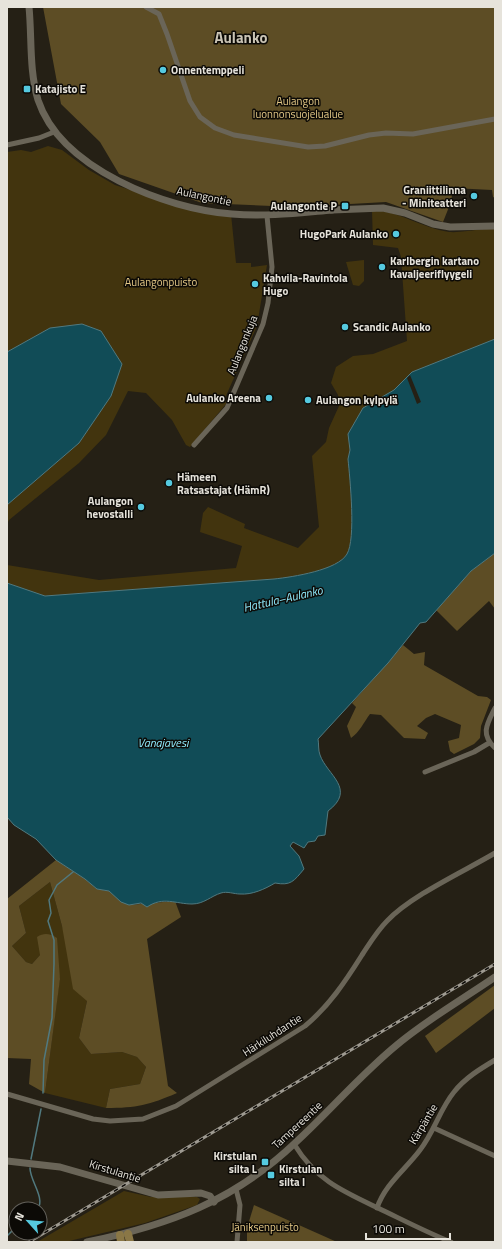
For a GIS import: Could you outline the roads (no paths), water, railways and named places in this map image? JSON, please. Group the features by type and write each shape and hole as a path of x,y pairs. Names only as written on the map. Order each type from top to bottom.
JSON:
{"main road":[{"name":"Aulangontie","path":"29,7 33,78 38,101 54,132 82,159 109,176 137,189 209,210 267,216 332,210 383,208 405,213 433,224 450,227 495,226"},
{"name":"Tampereentie","path":"88,1242 123,1237 181,1216 214,1202 236,1189 294,1144 398,1044 495,977"},
{"name":"Kirstulantie","path":"7,1161 60,1167 102,1178 142,1191 163,1195 201,1193 210,1196 214,1202"},
{"path":"123,1237 130,1242"}],"street":[{"path":"146,7 158,14 167,34 190,101 200,117 215,128 234,135 308,147 325,146 369,135 386,133 413,134 495,119"},
{"path":"7,145 39,138 54,132"},
{"name":"Aulangonkuja","path":"194,445 227,408 263,324 268,303 272,267 267,216"},
{"path":"495,708 486,730 489,743 495,748"},
{"path":"425,772 474,752 489,743"},
{"name":"Härkiluhdantie","path":"7,1094 77,1116 110,1121 143,1119 176,1106 305,1026 321,1012 336,994 374,936 395,913 411,901 495,853"},
{"name":"Kärpäntie","path":"377,1208 380,1198 387,1188 421,1150 453,1093 464,1081 495,1060"},
{"path":"434,1128 495,1156"},
{"path":"294,1144 315,1172 332,1185 377,1208 451,1242"},
{"path":"236,1189 240,1205 237,1242"}],"water":[{"path":"82,324 101,331 122,364 111,396 79,443 7,505 7,352 50,328"},
{"name":"Vanajavesi","path":"495,339 495,553 471,571 426,622 420,623 388,663 318,739 320,755 338,782 340,796 336,803 328,811 325,835 318,836 315,841 308,842 304,848 293,842 290,846 299,856 304,869 298,877 292,882 285,884 275,883 254,893 238,894 223,892 196,904 164,901 147,907 141,903 129,905 121,902 109,891 97,889 85,879 56,860 36,839 14,825 7,817 7,583 45,596 274,579 314,572 342,560 347,554 350,546 352,523 348,459 350,450 348,434 363,408 394,390 412,372"}],"waterway":[{"path":"43,1093 44,1060 52,1018 54,964 54,940 48,921 51,913 49,900 57,885 73,872"},
{"path":"31,1159 41,1109"},
{"path":"30,1168 40,1201"},
{"path":"7,1240 8,1235"}],"railway":[{"path":"29,1242 495,964"}],"place":[{"name":"Onnentemppeli","path":"163,70"},
{"name":"Katajisto E","path":"27,89"},
{"name":"Graniittilinna - Miniteatteri","path":"474,196"},
{"name":"Aulangontie P","path":"345,206"},
{"name":"HugoPark Aulanko","path":"396,234"},
{"name":"Karlbergin kartano Kavaljeeriflyygeli","path":"382,267"},
{"name":"Kahvila-Ravintola Hugo","path":"255,284"},
{"name":"Scandic Aulanko","path":"345,327"},
{"name":"Aulanko Areena","path":"269,398"},
{"name":"Aulangon kylpylä","path":"308,400"},
{"name":"Hämeen Ratsastajat (HämR)","path":"169,483"},
{"name":"Aulangon hevostalli","path":"141,507"},
{"name":"Kirstulan silta L","path":"265,1162"},
{"name":"Kirstulan silta I","path":"271,1175"}],"district":[{"name":"Aulanko","path":"241,38"}],"park label":[{"name":"Aulangon luonnonsuojelualue","path":"298,107"},
{"name":"Aulangonpuisto","path":"161,282"},
{"name":"Jäniksenpuisto","path":"265,1227"}],"water label":[{"name":"Hattula–Aulanko","path":"283,599"}]}
